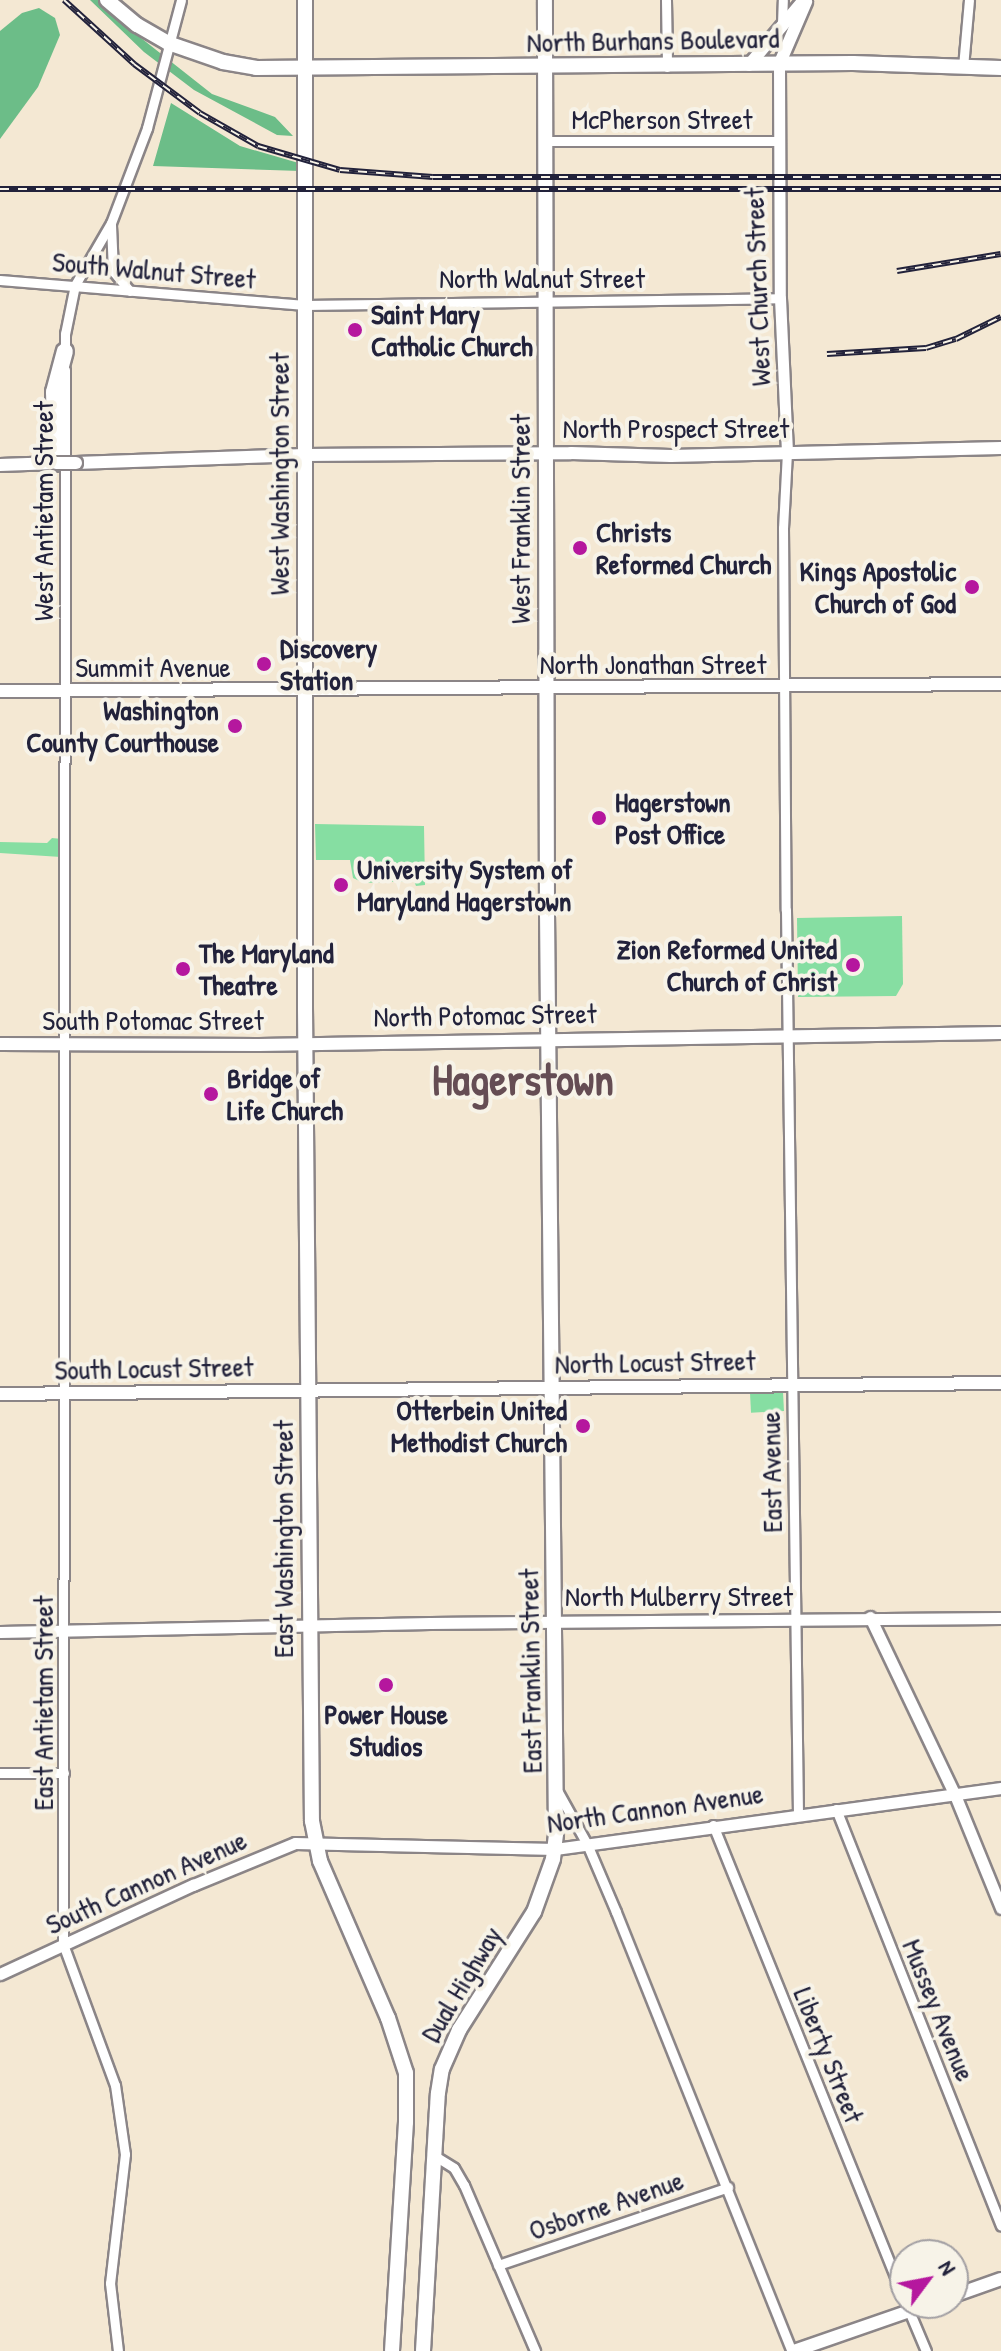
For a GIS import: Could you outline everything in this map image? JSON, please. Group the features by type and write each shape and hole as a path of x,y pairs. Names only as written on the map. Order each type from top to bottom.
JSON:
{"highway":[{"path":"56,463 54,392 65,351"}],"main road":[{"name":"North Burhans Boulevard","path":"107,0 137,25 168,43 223,62 256,68 749,65 1001,68"},
{"name":"West Washington Street","path":"305,0 306,1043"},
{"name":"West Franklin Street","path":"545,0 548,1038"},
{"path":"749,65 806,0"},
{"path":"779,65 806,0"},
{"name":"North Prospect Street","path":"0,465 304,455 546,453 671,456 1001,448"},
{"name":"North Jonathan Street","path":"305,691 1001,684"},
{"name":"Summit Avenue","path":"0,691 305,691"},
{"name":"North Potomac Street","path":"306,1043 1001,1033"},
{"name":"East Franklin Street","path":"548,1038 558,1792"},
{"name":"South Potomac Street","path":"0,1044 306,1043"},
{"name":"East Washington Street","path":"306,1043 309,1625 314,1842 388,2018"},
{"name":"North Locust Street","path":"309,1391 1001,1383"},
{"name":"South Locust Street","path":"0,1394 309,1391"},
{"name":"Dual Highway","path":"423,2351 438,2093 448,2052 534,1912 555,1849 558,1792"},
{"name":"Dual Highway","path":"388,2018 400,2048 407,2091 391,2351"},
{"path":"969,2290 1001,2279"},
{"path":"793,2351 889,2312"}],"street":[{"name":"West Antietam Street","path":"67,1044 65,351 75,285 111,223 147,128 181,0"},
{"path":"666,0 667,67"},
{"path":"782,24 783,0"},
{"path":"963,67 969,0"},
{"name":"West Church Street","path":"779,65 780,298 787,452 783,528 787,687 788,1035"},
{"name":"McPherson Street","path":"545,141 778,141"},
{"path":"111,223 110,260 113,271 130,291"},
{"name":"South Walnut Street","path":"0,280 305,305"},
{"name":"North Walnut Street","path":"305,305 780,298"},
{"name":"East Avenue","path":"788,1035 798,1813"},
{"name":"East Antietam Street","path":"67,1044 62,1066 66,1631 63,1944 115,2085 125,2157 110,2283 118,2351"},
{"path":"870,1617 955,1795 1001,1908"},
{"name":"North Mulberry Street","path":"0,1632 556,1621 1001,1618"},
{"path":"0,1773 64,1773"},
{"name":"North Cannon Avenue","path":"314,1842 555,1849 798,1813 1001,1788"},
{"name":"East Franklin Street","path":"558,1792 587,1844 793,2351"},
{"name":"Mussey Avenue","path":"836,1809 1001,2226"},
{"name":"Liberty Street","path":"713,1825 889,2260"},
{"name":"South Cannon Avenue","path":"0,1974 237,1867 295,1843 314,1842"},
{"path":"435,2156 454,2168 535,2351"},
{"name":"Osborne Avenue","path":"498,2265 728,2187"},
{"name":"Liberty Street","path":"913,2319 926,2351"}],"green space":[{"path":"90,0 106,0 141,38 212,94 275,117 293,136 277,135 194,90 144,52"},
{"path":"39,8 55,18 60,35 38,87 0,139 0,31 22,13"},
{"path":"171,103 240,146 302,164 301,171 153,166"},
{"path":"315,824 424,826 425,885 416,886 414,881 364,883 353,878 350,860 316,860"},
{"path":"52,838 62,839 61,857 0,853 0,842 47,843"},
{"path":"902,916 903,984 896,996 798,997 797,918"},
{"path":"783,1392 784,1411 751,1413 750,1394"}],"railway":[{"path":"64,0 134,64 200,113 258,146 340,170 433,177 1001,177"},
{"path":"0,189 1001,189"},
{"path":"897,271 1001,254"},
{"path":"827,354 926,348 956,339 1001,317"}],"place":[{"name":"Saint Mary Catholic Church","path":"355,330"},
{"name":"Christs Reformed Church","path":"580,548"},
{"name":"Kings Apostolic Church of God","path":"972,587"},
{"name":"Discovery Station","path":"264,664"},
{"name":"Washington County Courthouse","path":"235,726"},
{"name":"Hagerstown Post Office","path":"599,818"},
{"name":"University System of Maryland Hagerstown","path":"341,885"},
{"name":"Zion Reformed United Church of Christ","path":"853,965"},
{"name":"The Maryland Theatre","path":"183,969"},
{"name":"Bridge of Life Church","path":"211,1094"},
{"name":"Otterbein United Methodist Church","path":"583,1426"},
{"name":"Power House Studios","path":"386,1685"}],"district":[{"name":"Hagerstown","path":"523,1079"}]}
